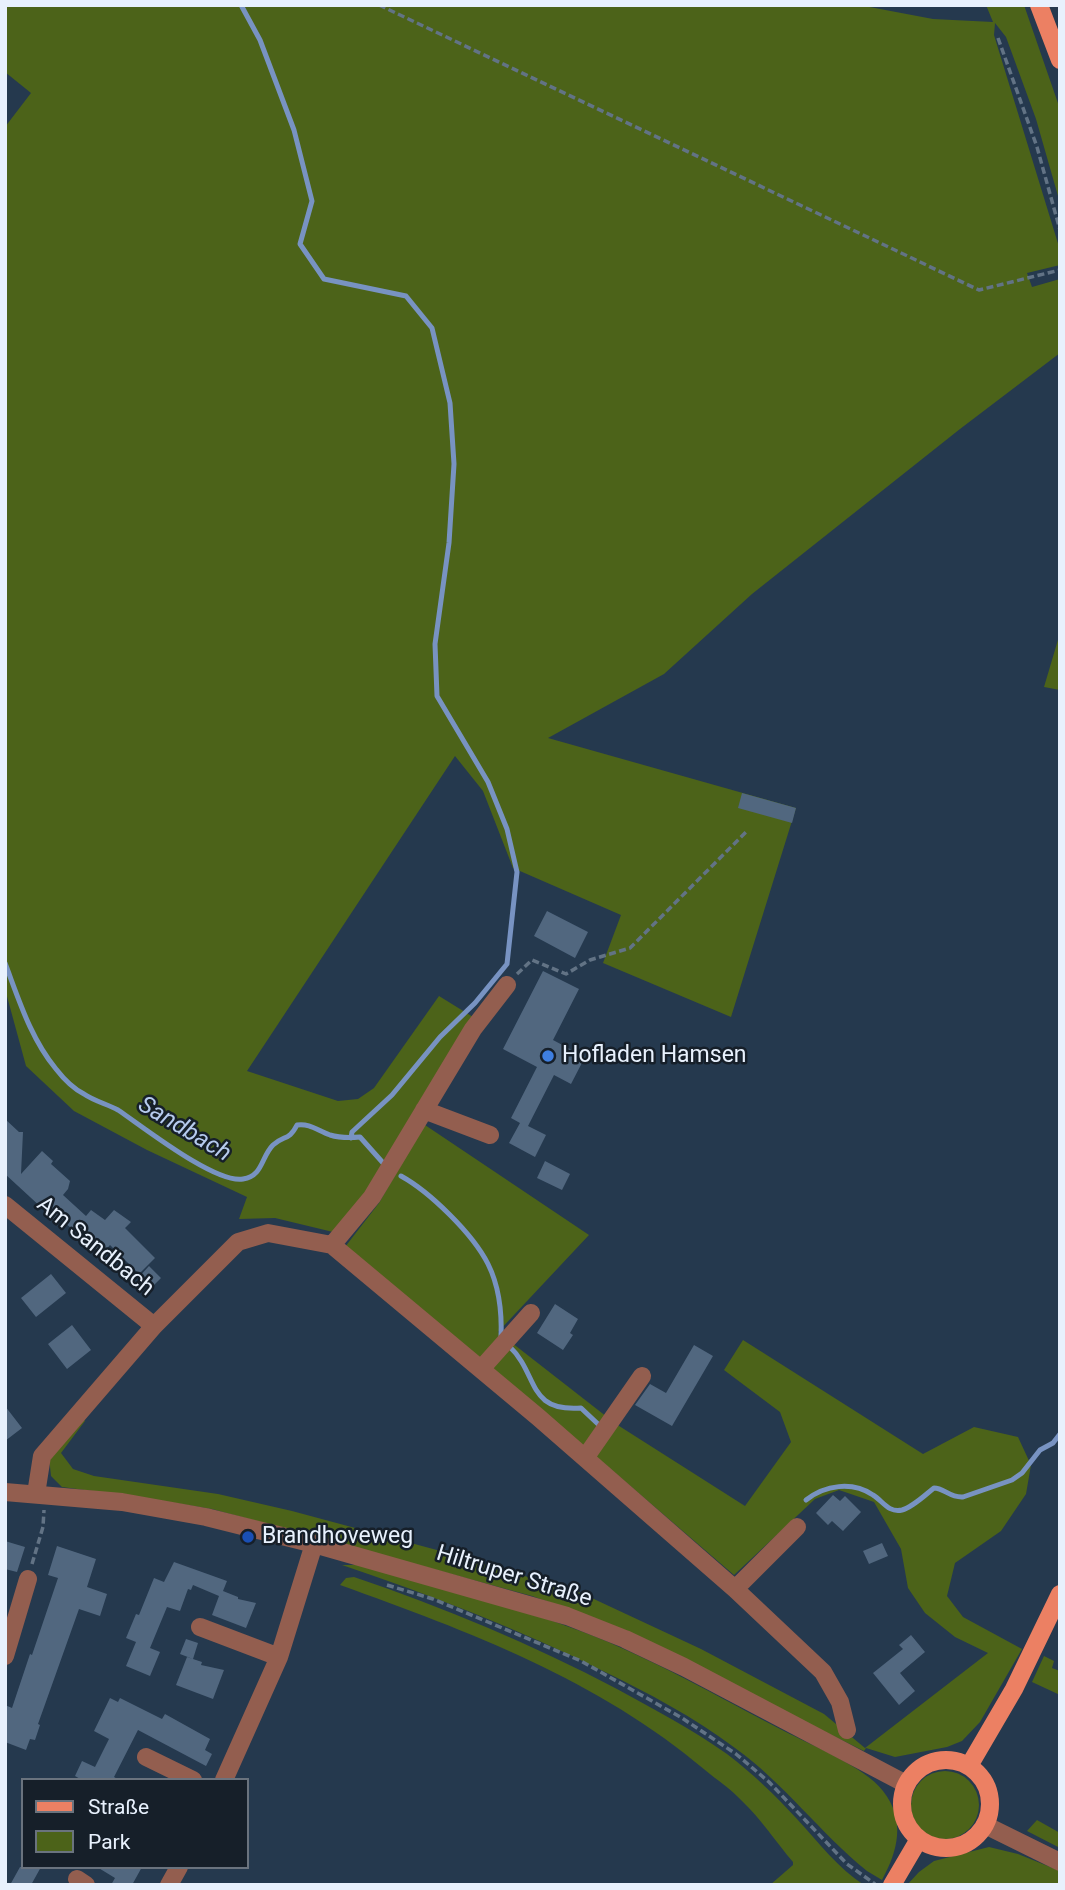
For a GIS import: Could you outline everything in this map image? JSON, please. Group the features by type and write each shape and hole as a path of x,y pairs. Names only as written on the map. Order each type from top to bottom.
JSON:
{"main road":[{"path":"1040,5 1060,60"},
{"path":"969,1766 1014,1689 1060,1594"},
{"path":"959,1761 969,1766 981,1776 988,1789 990,1808 985,1825 976,1837 963,1845 948,1848 933,1846 919,1839 902,1814 902,1798 906,1784 916,1771 932,1762 959,1761"},
{"path":"892,1885 919,1839"}],"street":[{"path":"332,1245 372,1197 473,1029 507,985"},
{"path":"424,1110 490,1135"},
{"name":"Am Sandbach","path":"5,1205 154,1326"},
{"path":"40,1501 42,1456 154,1326 238,1242 268,1233 332,1245 481,1369 736,1589 823,1672 840,1702 847,1730"},
{"path":"481,1369 531,1313"},
{"path":"585,1458 642,1376"},
{"name":"Hiltruper Straße","path":"5,1492 40,1501 122,1502 194,1514 314,1544 567,1616 625,1639 906,1784"},
{"path":"736,1589 797,1527"},
{"path":"226,1778 279,1657 314,1544"},
{"path":"5,1656 28,1579"},
{"path":"200,1627 279,1657"},
{"path":"146,1757 189,1778"},
{"path":"985,1825 1060,1862"},
{"path":"169,1885 178,1869"}],"path":[{"path":"379,5 978,290 1060,270"},
{"path":"998,38 1037,146 1060,230"},
{"path":"507,985 532,960 566,974 590,960 629,948 747,831"},
{"path":"28,1579 43,1527 40,1501"},
{"path":"384,1583 433,1599 581,1661 682,1718 736,1754 769,1782 848,1864 877,1885"}],"green space":[{"path":"5,5 859,5 933,19 993,22 986,5 1024,5 1060,109 1060,203 1036,119 1006,37 995,23 994,35 1060,250 1060,265 1027,273 1032,287 1060,279 1060,353 752,594 664,674 548,738 796,808 731,1017 603,963 621,915 513,868 483,791 455,756 247,1071 338,1101 358,1099 374,1088 439,996 473,1017 425,1125 589,1235 498,1332 616,1424 745,1506 791,1442 780,1412 724,1370 743,1340 923,1454 974,1427 1018,1437 1031,1465 1026,1494 1001,1531 955,1563 947,1596 963,1617 1022,1649 980,1722 962,1741 947,1747 895,1757 866,1748 864,1751 589,1616 532,1596 212,1509 62,1487 51,1476 49,1457 80,1416 85,1421 61,1453 73,1469 94,1476 218,1494 292,1511 448,1553 581,1593 701,1649 824,1714 865,1748 988,1653 955,1637 925,1613 908,1588 901,1549 874,1502 839,1490 815,1499 734,1575 543,1411 345,1247 379,1203 402,1163 333,1232 275,1218 239,1219 247,1197 147,1150 74,1111 26,1066 5,989 5,127 31,93 5,72"},
{"path":"1060,633 1060,690 1044,687"},
{"path":"342,1565 358,1565 471,1596 609,1642 851,1765 875,1782 895,1813 895,1847 882,1880 867,1871 833,1841 753,1762 670,1706 507,1627"},
{"path":"354,1577 422,1601 520,1642 617,1689 687,1728 727,1754 755,1777 837,1863 864,1885 770,1885 793,1865 793,1862 756,1815 738,1797 664,1738 577,1684 531,1661 484,1640 340,1585 346,1578"},
{"path":"1044,1656 1054,1661 1052,1668 1060,1671 1060,1695 1032,1682"},
{"path":"945,1771 958,1774 969,1781 976,1792 979,1805 976,1818 969,1829 958,1836 945,1839 932,1836 921,1829 914,1818 911,1805 914,1792 921,1781 932,1774"},
{"path":"1037,1820 1060,1833 1060,1848 1027,1831"},
{"path":"989,1847 1018,1854 1060,1871 1060,1885 907,1885 934,1861"}],"building":[{"path":"742,793 796,808 792,823 738,808"},
{"path":"547,911 588,932 575,958 534,936"},
{"path":"543,971 579,989 553,1040 585,1057 571,1084 554,1075 528,1126 546,1135 535,1157 509,1143 520,1123 511,1118 537,1067 503,1049"},
{"path":"5,1119 19,1132 23,1132 21,1174 42,1151 53,1161 51,1164 70,1181 63,1195 86,1216 91,1210 105,1220 114,1210 131,1222 125,1228 155,1258 139,1274 110,1245 102,1254 58,1217 55,1220 5,1174"},
{"path":"545,1161 570,1174 562,1190 537,1178"},
{"path":"149,1266 161,1278 151,1288 139,1277"},
{"path":"51,1274 66,1293 36,1317 21,1298"},
{"path":"555,1304 578,1319 570,1333 573,1335 563,1350 537,1333"},
{"path":"72,1325 91,1350 67,1369 48,1344"},
{"path":"694,1345 713,1356 672,1426 635,1405 650,1384 666,1393"},
{"path":"5,1406 22,1428 5,1441"},
{"path":"833,1495 840,1501 845,1496 861,1512 843,1531 832,1521 828,1525 816,1513"},
{"path":"5,1541 25,1547 17,1572 5,1569"},
{"path":"882,1543 888,1556 869,1564 863,1551"},
{"path":"57,1546 96,1559 87,1587 107,1594 100,1616 79,1609 38,1724 40,1725 35,1740 30,1739 26,1750 5,1742 5,1705 12,1708 58,1578 48,1575"},
{"path":"174,1562 227,1581 223,1591 238,1599 256,1603 246,1628 212,1615 219,1596 193,1585 191,1590 188,1589 180,1611 167,1607 150,1648 160,1652 150,1676 126,1666 136,1642 126,1638 154,1578 164,1582"},
{"path":"911,1635 925,1652 900,1673 915,1691 899,1705 873,1673 903,1649 899,1645"},
{"path":"186,1639 198,1643 193,1659 180,1654"},
{"path":"187,1657 202,1662 201,1665 224,1670 213,1699 176,1685"},
{"path":"110,1698 118,1702 120,1698 162,1719 165,1714 210,1739 205,1750 212,1754 206,1766 138,1730 116,1778 78,1778 75,1776 82,1761 95,1767 109,1739 94,1731"},
{"path":"20,1867 40,1869 31,1885 10,1885"},
{"path":"100,1869 141,1869 132,1885 111,1885 115,1878"}],"waterway":[{"path":"241,5 260,40 294,130 312,201 300,244 324,279 406,296 432,328 450,403 454,464 449,543 435,644 437,696 488,782 507,829 517,872 507,964 475,1003 440,1037 392,1095 352,1132 351,1138"},
{"name":"Sandbach","path":"5,963 33,1032 47,1057 65,1080 88,1096 118,1110 197,1164 231,1178 250,1177 258,1170 273,1145 289,1136 297,1125 310,1126 334,1136 360,1137 384,1164"},
{"name":"Sandbach","path":"401,1176 425,1192 450,1215 481,1252 492,1273 497,1291 501,1338"},
{"name":"Sandbach","path":"509,1346 542,1398 563,1408 581,1408 599,1425"},
{"name":"Sandbach","path":"806,1500 830,1488 848,1486 865,1491 889,1508 897,1510 919,1501 934,1488 963,1497 1012,1480 1022,1473 1040,1450 1053,1443 1060,1434"}],"place":[{"name":"Hofladen Hamsen","path":"548,1056"},
{"name":"Brandhoveweg","path":"248,1537"}]}
